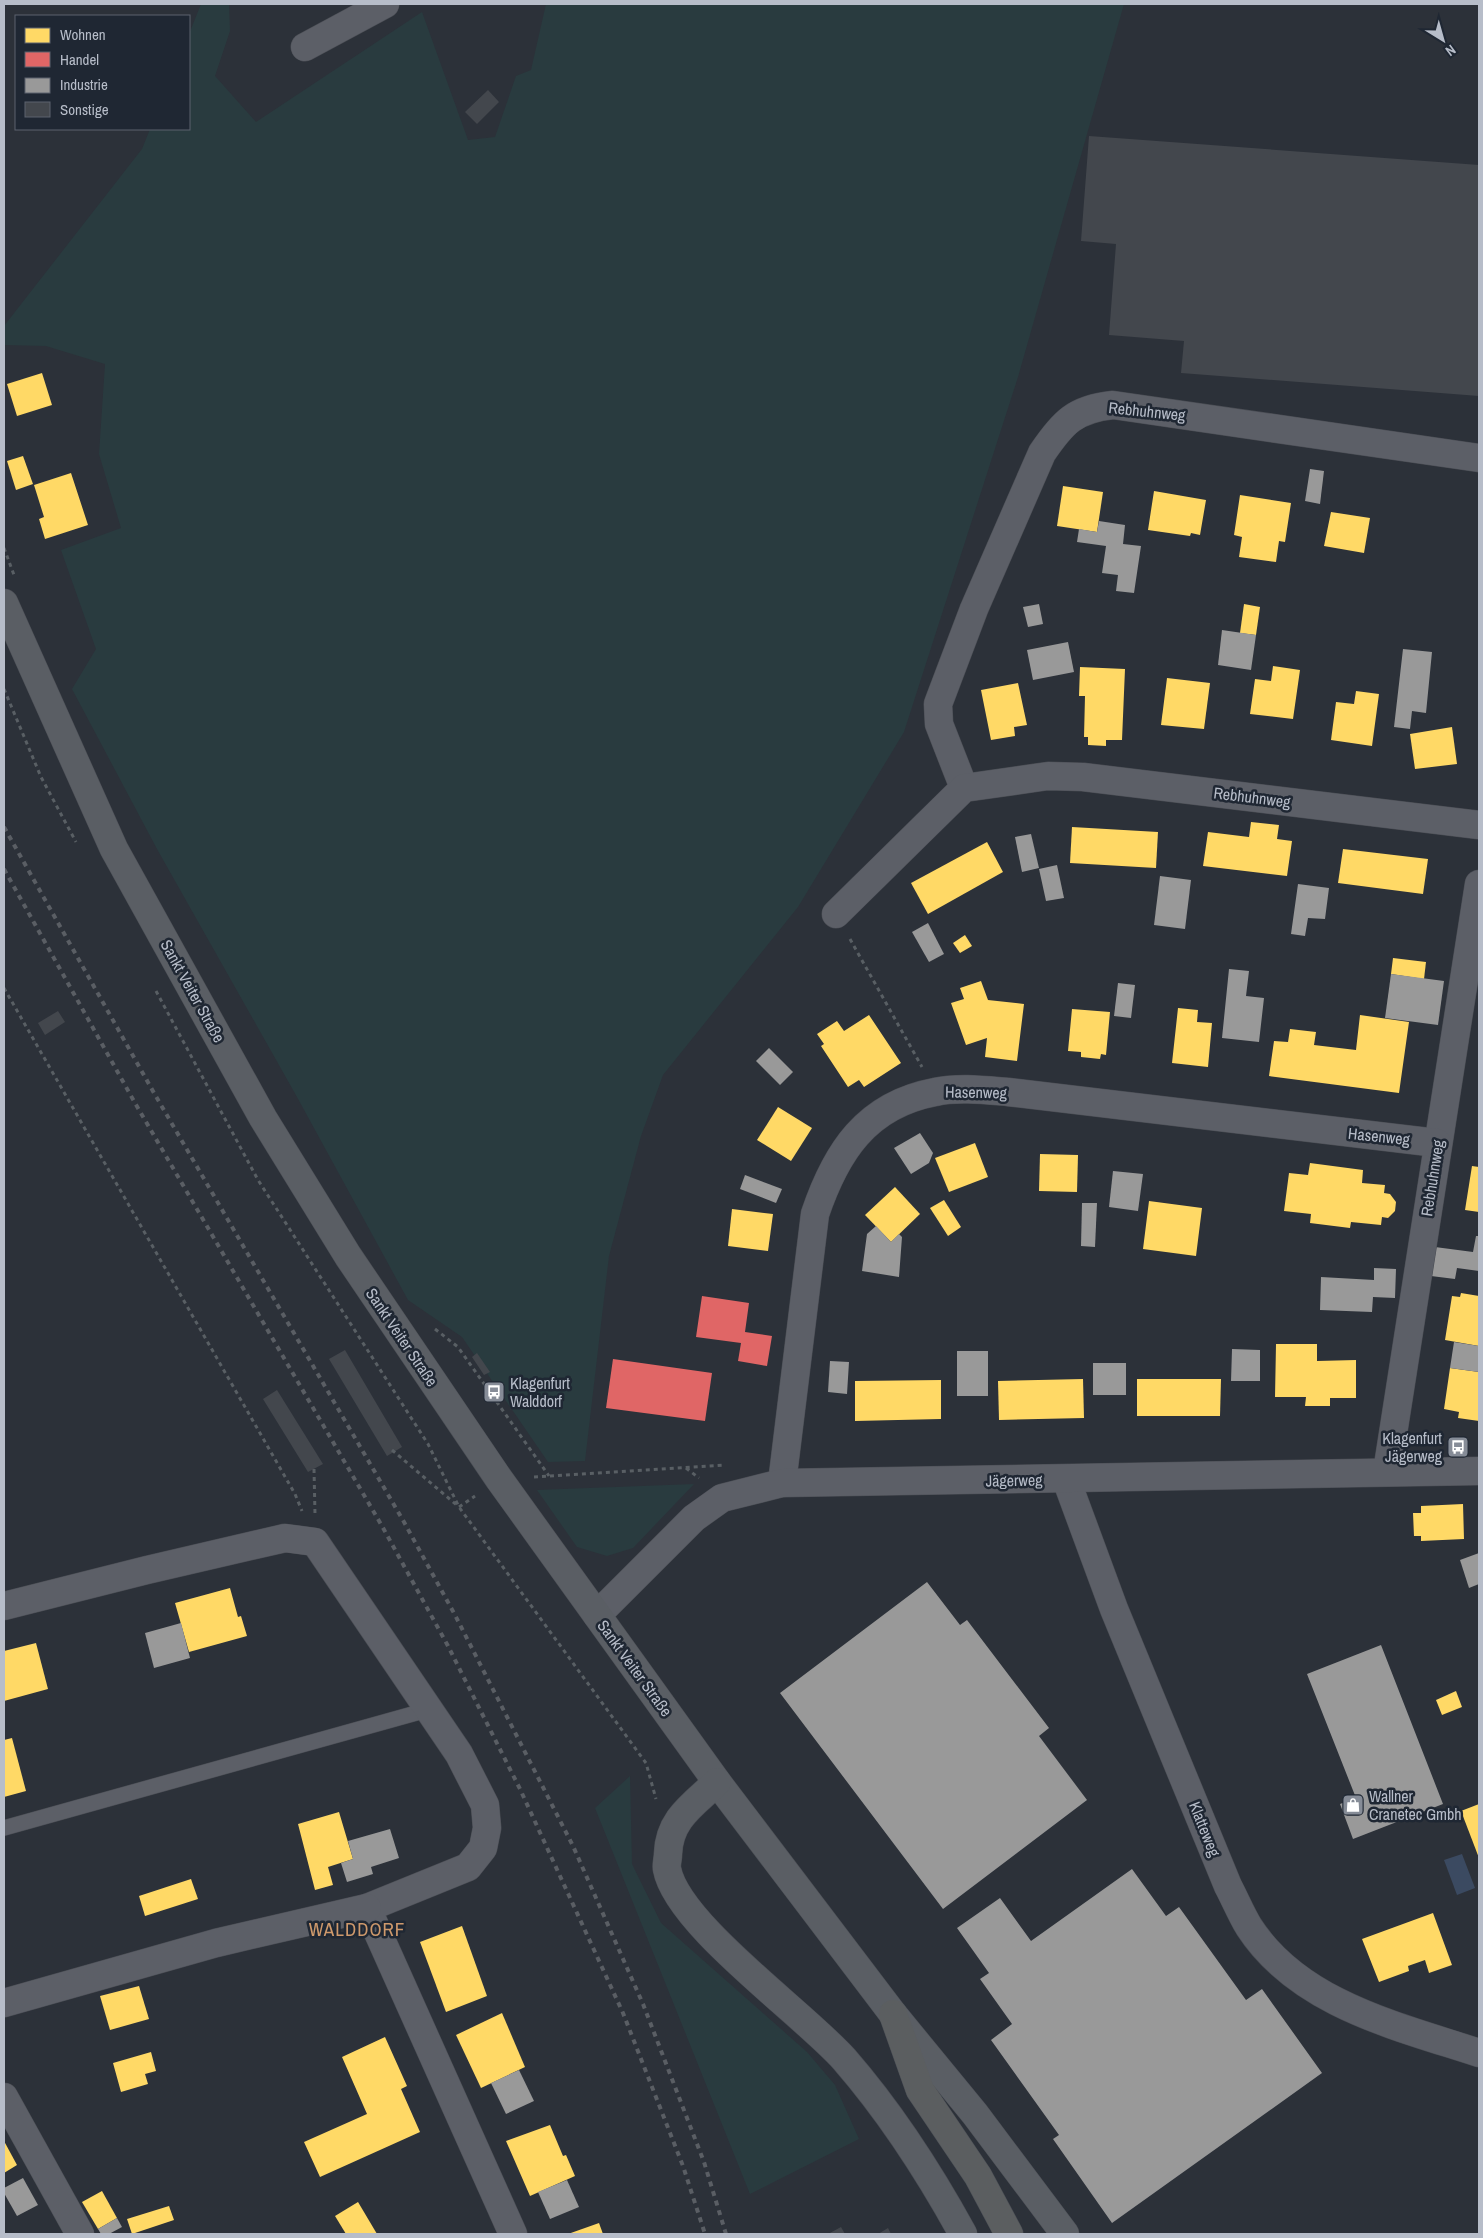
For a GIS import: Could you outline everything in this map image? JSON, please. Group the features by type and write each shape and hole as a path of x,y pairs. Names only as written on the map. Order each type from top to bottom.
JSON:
{"highway":[{"path":"893,2014 920,2090 978,2176 1010,2234"}],"main road":[{"name":"Sankt Veiter Straße","path":"10,592 114,849 263,1118 348,1256 499,1479 717,1782 893,2014 975,2114 1065,2234"},
{"path":"717,1782 677,1819 668,1840 667,1870 681,1900 712,1936 843,2058 892,2119 937,2187 963,2234"}],"street":[{"path":"305,47 385,4"},
{"name":"Rebhuhnweg","path":"1479,458 1113,405 1090,407 1071,418 1055,434 1042,453 974,609 938,704 939,724 964,788 1048,776 1083,777 1479,825"},
{"path":"836,914 964,788"},
{"name":"Rebhuhnweg","path":"1387,1472 1479,884"},
{"name":"Hasenweg","path":"782,1482 815,1214 827,1179 845,1148 868,1123 899,1101 936,1091 967,1089 1008,1092 1437,1143"},
{"name":"Jägerweg","path":"597,1615 701,1513 722,1498 782,1482 1479,1471"},
{"name":"Klatteweg","path":"1066,1479 1118,1618 1228,1886 1249,1927 1274,1958 1306,1984 1337,2003 1479,2053"},
{"path":"4,1606 285,1538 315,1542 459,1754 484,1805 487,1828 483,1848 468,1867 367,1908 216,1943 4,2003"},
{"path":"367,1908 513,2234"},
{"path":"4,2097 80,2234"}],"lane":[{"path":"4,1828 428,1710"}],"path":[{"path":"4,548 10,592"},
{"path":"836,914 936,1091"},
{"path":"4,988 295,1494 315,1542"},
{"path":"431,1326 458,1347 548,1476"},
{"path":"392,1450 459,1507 499,1479 726,1465"},
{"path":"314,1469 315,1542"}],"shaded area":[{"path":"201,4 229,4 230,31 215,76 256,122 422,12 468,140 495,137 516,76 531,70 546,4 1124,4 1018,377 904,732 798,907 663,1075 641,1136 609,1256 585,1461 548,1462 462,1337 408,1300 297,1097 157,849 72,689 96,649 61,550 121,528 99,454 105,364 46,346 4,345 4,326 142,149 150,130 190,130 190,32"},
{"path":"694,1484 633,1548 607,1556 577,1547 537,1490"},
{"path":"630,1776 632,1864 661,1923 807,2052 835,2085 859,2139 750,2194 595,1808"}],"water":[{"path":"1462,1854 1475,1888 1457,1895 1444,1860"}],"building: Wohnen":[{"path":"42,373 52,405 17,416 7,384"},
{"path":"23,456 33,484 16,490 7,461"},
{"path":"71,473 88,525 45,539 39,519 44,517 34,485"},
{"path":"1063,486 1103,492 1097,532 1057,526"},
{"path":"1154,491 1206,500 1200,535 1191,533 1190,536 1148,530"},
{"path":"1240,495 1291,503 1285,542 1279,541 1276,562 1239,557 1242,537 1234,535"},
{"path":"1331,512 1370,518 1364,553 1324,546"},
{"path":"1244,604 1260,607 1256,635 1240,633"},
{"path":"1273,666 1300,670 1293,719 1250,714 1255,679 1271,681"},
{"path":"1080,667 1125,669 1122,740 1106,740 1106,746 1088,745 1088,737 1084,737 1085,696 1079,696"},
{"path":"1167,678 1210,683 1204,729 1161,725"},
{"path":"1018,683 1027,725 1014,727 1015,736 991,740 981,690"},
{"path":"1356,691 1379,694 1372,746 1331,740 1336,702 1354,704"},
{"path":"1452,727 1457,764 1415,769 1410,734"},
{"path":"1251,822 1279,825 1277,839 1292,841 1287,876 1203,866 1208,832 1249,837"},
{"path":"1072,827 1158,832 1156,868 1070,863"},
{"path":"987,842 1003,872 928,914 911,883"},
{"path":"1343,849 1428,859 1423,894 1338,883"},
{"path":"965,935 972,946 960,953 953,943"},
{"path":"1393,958 1426,962 1424,979 1391,974"},
{"path":"981,981 988,1000 1024,1004 1017,1061 985,1057 987,1038 966,1045 951,1003 964,999 960,988"},
{"path":"1178,1008 1198,1010 1197,1022 1212,1023 1208,1067 1172,1063"},
{"path":"1072,1009 1110,1012 1106,1055 1101,1054 1100,1059 1081,1057 1081,1052 1068,1051"},
{"path":"869,1015 901,1063 864,1087 859,1080 848,1087 821,1046 824,1044 817,1034 837,1021 844,1031"},
{"path":"1360,1015 1409,1022 1399,1093 1269,1076 1274,1041 1288,1042 1290,1029 1316,1032 1314,1045 1356,1050"},
{"path":"778,1107 812,1128 791,1161 757,1140"},
{"path":"975,1143 988,1177 949,1192 935,1158"},
{"path":"1040,1154 1078,1155 1077,1192 1039,1191"},
{"path":"1310,1163 1363,1170 1362,1183 1385,1185 1384,1193 1390,1194 1396,1202 1395,1211 1388,1218 1382,1217 1381,1225 1351,1222 1350,1228 1310,1223 1311,1214 1284,1211 1289,1173 1308,1175"},
{"path":"1472,1166 1479,1167 1479,1212 1465,1210"},
{"path":"895,1187 920,1214 891,1242 865,1215"},
{"path":"944,1200 961,1227 948,1236 930,1208"},
{"path":"1149,1201 1202,1208 1196,1256 1143,1249"},
{"path":"732,1209 773,1214 768,1251 728,1246"},
{"path":"1461,1293 1479,1296 1479,1346 1445,1340 1452,1296 1460,1297"},
{"path":"1276,1344 1317,1344 1317,1361 1356,1360 1356,1398 1330,1398 1330,1406 1305,1406 1306,1397 1275,1397"},
{"path":"1450,1368 1479,1372 1479,1421 1458,1418 1459,1412 1444,1409"},
{"path":"1083,1379 1084,1418 999,1420 998,1381"},
{"path":"1137,1379 1221,1379 1220,1416 1137,1416"},
{"path":"941,1380 941,1419 855,1421 855,1381"},
{"path":"1463,1504 1464,1539 1421,1541 1421,1536 1414,1536 1413,1513 1421,1513 1421,1506"},
{"path":"230,1588 238,1617 241,1616 247,1636 189,1652 175,1603"},
{"path":"36,1643 48,1689 4,1701 4,1651"},
{"path":"1456,1691 1462,1707 1442,1715 1436,1700"},
{"path":"12,1738 26,1791 4,1797 4,1740"},
{"path":"1479,1804 1479,1858 1461,1811"},
{"path":"339,1812 353,1859 328,1867 333,1885 315,1890 298,1824"},
{"path":"191,1879 198,1899 145,1916 139,1896"},
{"path":"1433,1913 1452,1965 1429,1973 1425,1960 1408,1966 1409,1971 1379,1982 1362,1939"},
{"path":"462,1926 487,1996 446,2012 420,1942"},
{"path":"139,1986 149,2019 110,2030 100,1996"},
{"path":"502,2013 525,2067 481,2088 456,2035"},
{"path":"385,2037 407,2086 401,2089 420,2132 320,2177 304,2142 367,2114 342,2057"},
{"path":"151,2052 156,2071 145,2074 148,2084 121,2092 113,2063"},
{"path":"550,2125 563,2156 566,2155 575,2176 530,2196 506,2141"},
{"path":"4,2141 17,2165 4,2173"},
{"path":"102,2191 117,2218 98,2229 82,2202"},
{"path":"358,2202 377,2234 346,2234 335,2216"},
{"path":"169,2206 174,2220 132,2234 127,2219"},
{"path":"599,2223 603,2234 568,2234"}],"building: Handel":[{"path":"702,1296 749,1303 745,1332 772,1336 767,1366 738,1361 741,1343 696,1337"},
{"path":"613,1359 712,1373 705,1421 606,1408"}],"building: Industrie":[{"path":"1310,469 1324,471 1320,504 1305,501"},
{"path":"1099,521 1125,525 1123,544 1141,546 1134,593 1116,591 1118,575 1102,573 1106,546 1077,542 1079,529 1097,532"},
{"path":"1039,604 1043,624 1028,627 1023,607"},
{"path":"1222,630 1256,635 1251,670 1218,665"},
{"path":"1068,642 1074,672 1033,680 1027,650"},
{"path":"1403,649 1432,652 1426,713 1412,711 1410,729 1394,727"},
{"path":"1031,834 1039,868 1022,872 1015,837"},
{"path":"1057,865 1064,898 1046,901 1039,869"},
{"path":"1160,876 1191,880 1185,929 1154,925"},
{"path":"1298,884 1329,888 1325,919 1308,918 1305,936 1291,934"},
{"path":"928,923 944,954 929,962 912,932"},
{"path":"1229,969 1249,971 1246,996 1264,998 1259,1042 1222,1038"},
{"path":"1391,974 1444,981 1438,1025 1385,1018"},
{"path":"1118,983 1135,985 1131,1018 1114,1016"},
{"path":"769,1048 793,1072 780,1085 756,1061"},
{"path":"920,1133 933,1153 929,1163 911,1174 894,1148"},
{"path":"1113,1171 1143,1174 1138,1211 1109,1207"},
{"path":"745,1175 782,1189 776,1203 740,1189"},
{"path":"1082,1203 1097,1203 1095,1247 1081,1246"},
{"path":"876,1226 891,1242 899,1234 902,1237 899,1277 862,1271 867,1234"},
{"path":"1476,1236 1479,1236 1479,1271 1457,1268 1455,1279 1431,1276 1435,1247 1473,1252"},
{"path":"1374,1268 1396,1269 1395,1298 1373,1297 1372,1312 1320,1310 1321,1277 1374,1280"},
{"path":"1454,1342 1479,1346 1479,1372 1450,1368"},
{"path":"1232,1349 1260,1350 1260,1381 1231,1381"},
{"path":"957,1351 988,1351 988,1396 957,1396"},
{"path":"830,1361 849,1362 847,1394 828,1392"},
{"path":"1093,1363 1126,1363 1126,1395 1093,1395"},
{"path":"1479,1553 1479,1584 1469,1588 1460,1560"},
{"path":"927,1582 960,1625 967,1620 1049,1728 1039,1736 1087,1800 943,1909 780,1693"},
{"path":"181,1623 190,1658 154,1668 145,1633"},
{"path":"1381,1645 1443,1804 1353,1839 1340,1804 1356,1798 1307,1674"},
{"path":"390,1829 399,1858 371,1867 373,1874 347,1882 341,1863 353,1859 348,1841"},
{"path":"1132,1869 1166,1916 1179,1907 1246,2000 1262,1989 1322,2073 1112,2223 1053,2139 1059,2135 991,2040 1012,2024 980,1979 989,1973 957,1928 1000,1898 1031,1941"},
{"path":"519,2070 534,2101 506,2114 491,2083"},
{"path":"23,2178 38,2205 17,2216 4,2193 4,2188"},
{"path":"567,2180 579,2207 550,2219 538,2192"},
{"path":"117,2218 122,2227 109,2234 101,2234 98,2229"}],"building: Sonstige":[{"path":"488,90 499,102 477,124 465,112"},
{"path":"1089,136 1479,165 1479,396 1181,373 1184,341 1109,335 1116,244 1081,241"},
{"path":"58,1011 65,1022 45,1035 38,1023"},
{"path":"345,1350 402,1447 387,1456 329,1359"},
{"path":"477,1353 490,1372 484,1375 472,1357"},
{"path":"277,1390 323,1464 308,1472 263,1399"},
{"path":"841,2227 845,2234 828,2234"},
{"path":"888,2228 891,2234 878,2234"}],"railway":[{"path":"4,827 154,1093 404,1522 455,1615 573,1846 643,2004 704,2162 726,2234"},
{"path":"4,869 135,1103 382,1526 448,1646 520,1789 623,2013 683,2166 705,2234"}],"place":[{"name":"Klagenfurt Walddorf","path":"494,1392"},
{"name":"Klagenfurt Jägerweg","path":"1458,1447"},
{"name":"Wallner Cranetec Gmbh","path":"1353,1805"}],"district":[{"name":"WALDDORF","path":"357,1929"}]}
